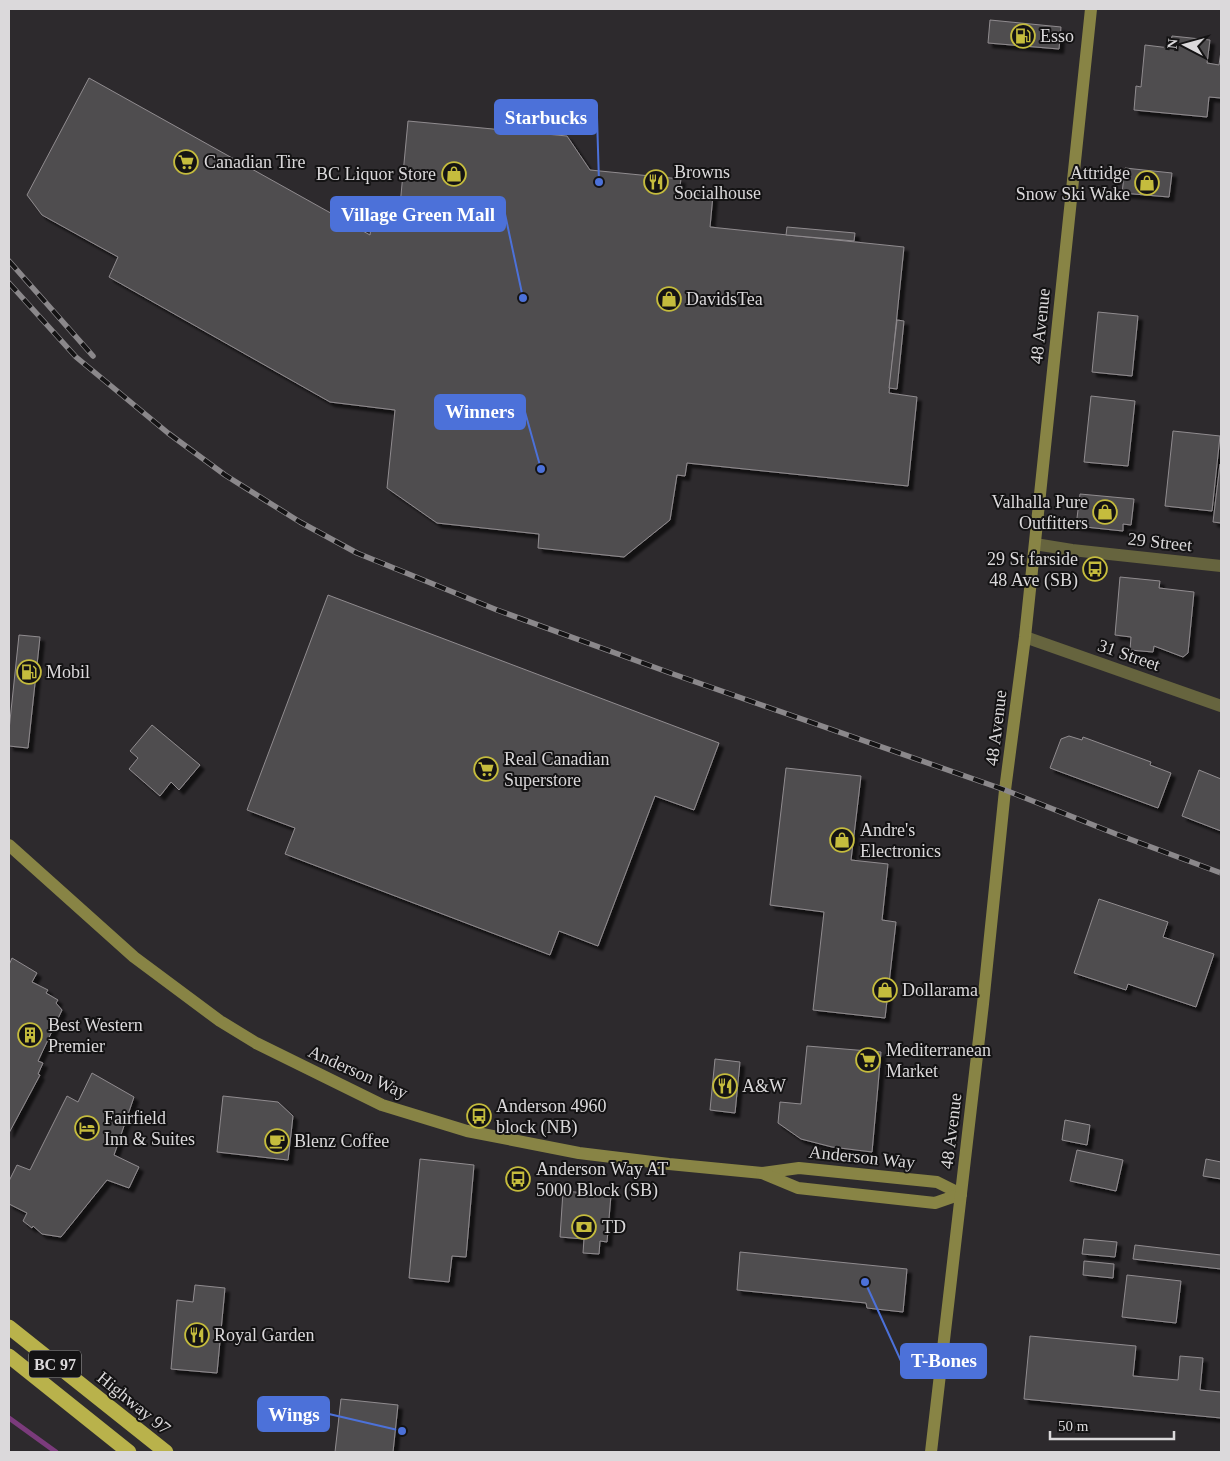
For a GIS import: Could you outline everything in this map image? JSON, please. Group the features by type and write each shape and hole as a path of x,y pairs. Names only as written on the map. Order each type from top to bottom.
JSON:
{"highway":[{"name":"Highway 97","path":"9,1327 166,1452"},
{"name":"BC 97","path":"9,1356 129,1452"}],"main road":[{"path":"1083,9 1088,44"},
{"name":"48 Avenue","path":"931,1452 983,1004 1005,790 1025,637 1091,9"},
{"name":"Anderson Way","path":"9,845 134,957 220,1021 265,1048 382,1105 467,1131 579,1153 762,1173 799,1168 937,1182 961,1194"},
{"name":"Anderson Way","path":"762,1173 798,1188 935,1203 961,1194"}],"street":[{"name":"29 Street","path":"1035,544 1081,551 1221,566"},
{"name":"31 Street","path":"1025,637 1221,706"}],"building":[{"path":"990,20 1061,27 1059,49 988,43"},
{"path":"1172,36 1210,40 1207,63 1219,65 1221,51 1221,98 1209,97 1207,117 1134,110 1136,86 1141,87 1145,45 1170,48"},
{"path":"89,78 370,235 373,213 399,216 408,121 567,136 590,170 681,179 679,192 713,195 710,227 904,247 889,393 917,397 908,486 687,463 685,476 677,475 670,520 624,557 538,548 539,534 437,523 387,488 395,410 330,402 109,277 118,257 42,215 27,195"},
{"name":"Attridge Snow Ski Wake","path":"1125,168 1172,173 1169,197 1122,193"},
{"path":"787,227 855,233 854,241 786,235"},
{"path":"1098,312 1138,316 1132,376 1092,372"},
{"path":"897,320 904,321 897,389 889,388"},
{"path":"1091,396 1135,401 1128,466 1084,462"},
{"path":"1173,431 1220,436 1212,511 1165,506"},
{"path":"1221,464 1221,523 1213,522"},
{"name":"Valhalla Pure Outfitters","path":"1080,494 1134,499 1131,525 1123,524 1123,531 1076,526"},
{"path":"1120,577 1160,581 1159,588 1194,592 1188,653 1183,657 1154,646 1153,652 1130,650 1131,637 1115,635"},
{"name":"Real Canadian Superstore","path":"328,595 719,743 694,810 655,796 598,946 559,931 550,955 285,854 295,828 247,810"},
{"path":"19,635 40,637 28,748 9,746"},
{"path":"152,725 200,765 179,790 171,782 160,796 129,769 138,758 130,751"},
{"path":"1069,736 1082,740 1083,737 1151,762 1150,765 1171,773 1158,808 1050,768 1061,739"},
{"path":"786,768 861,776 851,860 888,864 882,920 896,922 885,1018 813,1010 824,912 770,905"},
{"path":"1199,770 1221,779 1221,831 1182,816"},
{"path":"1099,899 1168,922 1163,937 1214,954 1196,1007 1128,984 1126,990 1074,973"},
{"name":"Best Western Premier","path":"12,958 37,973 32,982 48,990 46,993 58,1000 56,1003 62,1010 38,1061 43,1063 38,1074 40,1075 9,1133 9,965"},
{"path":"807,1046 881,1052 872,1152 832,1147 801,1139 778,1123 780,1102 801,1104"},
{"name":"A&W","path":"715,1059 740,1062 735,1113 710,1110"},
{"name":"Fairfield Inn & Suites","path":"92,1073 134,1097 114,1155 139,1167 129,1188 107,1180 61,1237 42,1234 33,1226 32,1228 23,1221 27,1213 9,1204 9,1181 17,1165 30,1170 67,1096 78,1102"},
{"path":"223,1096 278,1102 293,1116 288,1160 217,1152"},
{"path":"1065,1120 1090,1125 1087,1145 1062,1140"},
{"path":"1077,1150 1123,1160 1116,1191 1070,1181"},
{"path":"420,1159 474,1165 466,1257 452,1256 449,1282 409,1278"},
{"path":"1206,1159 1221,1162 1221,1179 1203,1176"},
{"path":"563,1191 611,1195 607,1242 600,1241 599,1254 583,1253 584,1239 560,1237"},
{"path":"1084,1239 1117,1242 1115,1257 1082,1254"},
{"path":"1135,1245 1221,1255 1221,1269 1133,1259"},
{"path":"740,1252 907,1269 903,1312 867,1308 866,1303 737,1290"},
{"path":"1084,1261 1114,1264 1113,1278 1083,1275"},
{"path":"1127,1275 1181,1281 1176,1323 1122,1317"},
{"name":"Royal Garden","path":"195,1285 225,1288 217,1373 171,1369 177,1300 193,1302"},
{"path":"1030,1336 1136,1346 1133,1376 1178,1380 1180,1356 1203,1358 1200,1390 1221,1392 1221,1418 1024,1399"},
{"path":"341,1399 398,1405 393,1452 335,1452"}],"waterway":[{"path":"9,1418 56,1452"}],"railway":[{"path":"9,261 93,356"},
{"path":"9,283 76,357 168,433 225,475 300,522 357,553 497,610 673,674 1005,790 1221,873"}],"place":[{"name":"Esso","path":"1023,36"},
{"name":"Canadian Tire","path":"186,162"},
{"name":"BC Liquor Store","path":"454,174"},
{"name":"Starbucks","path":"599,182"},
{"name":"Browns Socialhouse","path":"656,182"},
{"name":"Attridge Snow Ski Wake","path":"1147,183"},
{"name":"Village Green Mall","path":"523,298"},
{"name":"DavidsTea","path":"669,299"},
{"name":"Winners","path":"541,469"},
{"name":"Valhalla Pure Outfitters","path":"1105,512"},
{"name":"29 St farside 48 Ave (SB)","path":"1095,569"},
{"name":"Mobil","path":"29,672"},
{"name":"Real Canadian Superstore","path":"486,769"},
{"name":"Andre's Electronics","path":"842,840"},
{"name":"Dollarama","path":"885,990"},
{"name":"Best Western Premier","path":"30,1035"},
{"name":"Mediterranean Market","path":"868,1060"},
{"name":"A&W","path":"725,1086"},
{"name":"Anderson 4960 block (NB)","path":"479,1116"},
{"name":"Fairfield Inn & Suites","path":"87,1128"},
{"name":"Blenz Coffee","path":"277,1141"},
{"name":"Anderson Way AT 5000 Block (SB)","path":"518,1179"},
{"name":"TD","path":"584,1227"},
{"name":"T-Bones","path":"865,1282"},
{"name":"Royal Garden","path":"197,1335"},
{"name":"Wings","path":"402,1431"}]}
